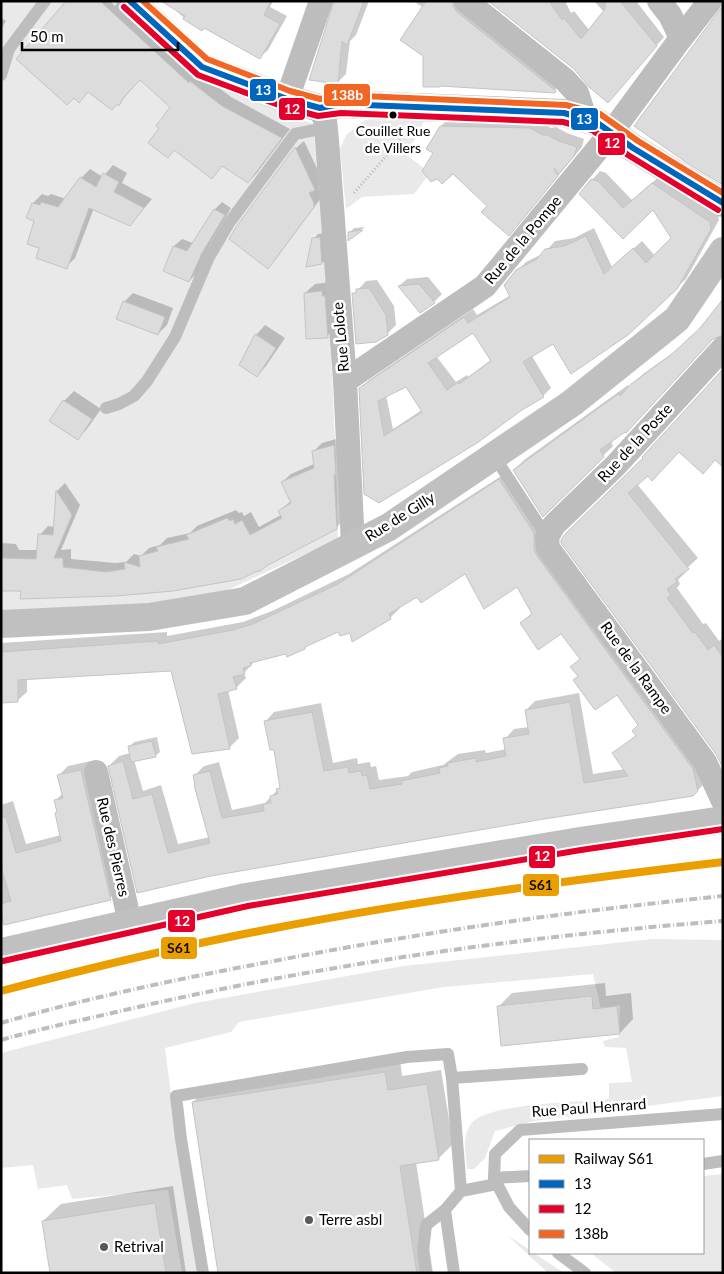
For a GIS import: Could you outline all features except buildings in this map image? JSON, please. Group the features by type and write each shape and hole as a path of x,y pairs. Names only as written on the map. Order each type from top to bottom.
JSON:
{"main road":[{"name":"Rue de Gilly","path":"1,624 149,617 244,601 389,527 572,403 677,318 723,251"},
{"path":"1,952 246,897 580,841 723,820"}],"street":[{"path":"130,1 202,67 287,99 323,118 340,104 564,113 596,122 723,203"},
{"path":"287,99 321,1"},
{"path":"466,1 565,80 577,92 585,118"},
{"path":"659,1 670,15 681,38"},
{"name":"Rue de la Pompe","path":"345,381 485,286 611,133 710,1"},
{"name":"Rue Lolote","path":"323,118 345,381 353,545"},
{"name":"Rue de la Poste","path":"547,537 554,525 616,464 723,348"},
{"name":"Rue de la Rampe","path":"547,537 548,548 705,762 723,800"},
{"name":"Rue des Pierres","path":"96,772 130,923"}],"lane":[{"path":"1,75 9,49 45,1"},
{"path":"106,408 134,396 147,381 175,337 209,257 229,223 295,134 323,118"},
{"path":"494,456 547,537"},
{"path":"203,1273 181,1139 176,1096 407,1057 448,1054 452,1078 461,1190"},
{"path":"452,1078 582,1068"},
{"name":"Rue Paul Henrard","path":"529,1229 508,1207 496,1181 495,1154 520,1130 723,1114"},
{"path":"704,1164 723,1161"},
{"path":"426,1273 423,1251 426,1225 445,1210 461,1190 496,1181 529,1176"},
{"path":"445,1210 454,1273"},
{"path":"559,1254 585,1273"}],"path":[{"path":"332,217 396,146 427,108"}],"shaded area":[{"path":"1,1 114,1 197,76 313,124 330,331 338,539 221,593 125,609 1,615"},
{"path":"365,120 424,121 415,140 403,152 430,173 414,194 362,197 346,209 340,149 346,135"},
{"path":"652,939 723,940 723,1096 534,1121 495,1131 485,1158 474,1169 467,1169 466,1135 471,1124 480,1117 495,1112 535,1105 609,1099 609,1083 632,1082 626,1048 605,1047 603,1041 619,1037 620,1005 601,1010 593,974 444,987 239,1022 231,1032 165,1048 197,1273 182,1273 168,1190 72,1199 67,1185 38,1189 33,1165 1,1168 1,1053 195,1003 404,966"},
{"path":"723,1174 723,1273 616,1273 592,1254 704,1254 704,1176"},
{"path":"507,1235 529,1249 529,1254 536,1254 564,1273 548,1273"}],"railway":[{"path":"1,1023 137,989 330,950 498,923 610,908 723,896"},
{"path":"1,1040 54,1026 184,997 260,981 337,968 491,945 723,921"}],"rail line":[{"name":"S61","path":"1,991 169,950 326,919 496,891 723,862"}],"transit line":[{"name":"13","path":"130,1 202,67 287,99 320,108 340,104 564,113 596,122 633,148 723,203"},
{"name":"138b","path":"143,1 207,59 290,91 320,99 340,95 566,105 600,114 638,141 723,193"},
{"name":"12","path":"124,7 198,75 284,107 318,116 341,113 563,122 592,130 628,155 718,210"},
{"name":"12","path":"3,961 248,906 581,850 723,829"}],"place":[{"name":"Couillet Rue de Villers","path":"393,115"},
{"name":"Terre asbl","path":"309,1220"},
{"name":"Retrival","path":"104,1247"}]}
